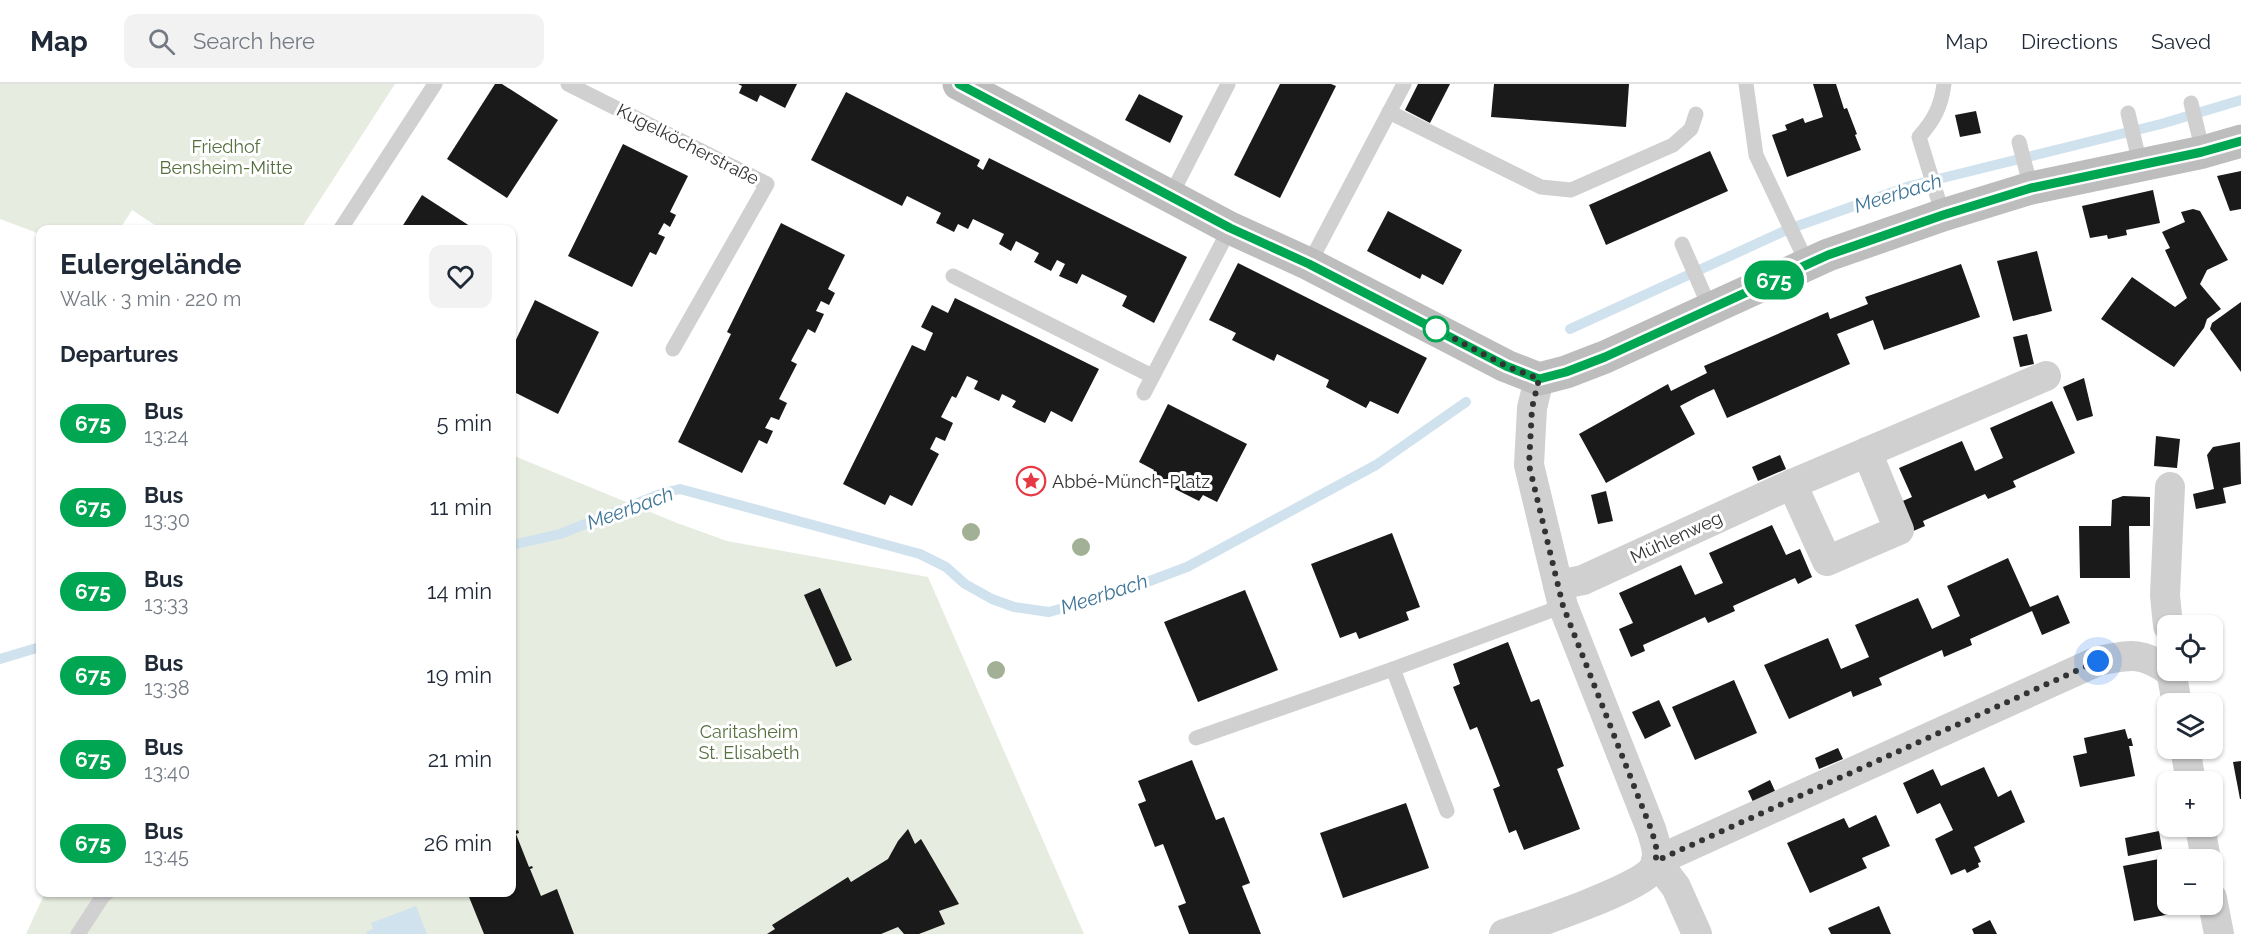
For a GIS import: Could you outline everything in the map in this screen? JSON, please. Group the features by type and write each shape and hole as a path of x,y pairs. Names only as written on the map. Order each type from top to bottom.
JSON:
{"street":[{"path":"959,84 1230,228 1309,264 1506,366 1539,379 1566,372 1605,357 1706,298 1803,255 1828,255 1940,204 2029,179 2201,141 2241,141"},
{"name":"Mühlenweg","path":"1561,596 1582,580 1792,484 2046,376"},
{"path":"1504,934 1628,887 1646,877 1656,861 1656,845 1651,829 1561,596 1529,465 1532,408 1539,379"},
{"path":"1792,484 1827,561 1837,557 1899,530 1867,452"},
{"path":"2167,615 2170,487"},
{"path":"1656,861 2098,661 2130,655 2150,658 2157,663"},
{"path":"1656,861 1676,887 1697,934"},
{"path":"2215,915 2219,934"}],"lane":[{"path":"343,225 435,84"},
{"name":"Kugelköcherstraße","path":"568,84 767,184 673,349"},
{"path":"1171,195 1228,84"},
{"path":"1309,264 1404,84"},
{"path":"1746,84 1756,156 1803,255"},
{"path":"1940,204 1919,137 1934,120 1942,102 1944,84"},
{"path":"2191,103 2201,141"},
{"path":"1389,112 1541,187 1571,190 1673,146 1691,129 1696,114"},
{"path":"2128,113 2138,155"},
{"path":"2019,142 2029,179"},
{"path":"1144,393 1230,228"},
{"path":"1682,244 1706,298"},
{"path":"953,276 1152,376"},
{"path":"1196,738 1393,669 1561,596"},
{"path":"1393,669 1447,812"},
{"path":"78,934 102,897"}],"green space":[{"name":"Friedhof Bensheim-Mitte","path":"0,84 395,84 304,225 155,225 132,210 123,225 36,225 36,232 0,219"},
{"name":"Caritasheim St. Elisabeth","path":"516,457 677,523 727,541 928,577 1084,934 26,934 43,897 516,897"}],"water":[{"path":"416,906 427,934 367,934 366,932 373,929 371,923"}],"building":[{"path":"495,84 502,84 558,120 507,198 447,159"},
{"path":"738,84 797,84 785,108 760,95 757,102 739,93 742,86"},
{"path":"1280,84 1331,84 1336,86 1280,198 1234,175"},
{"path":"1418,84 1450,84 1430,123 1405,110"},
{"path":"1494,84 1629,84 1626,127 1491,117"},
{"path":"1813,84 1836,84 1844,109 1847,108 1857,134 1855,135 1861,150 1787,177 1772,135 1787,130 1785,125 1803,118 1805,123 1823,117"},
{"path":"846,92 980,160 977,166 983,170 989,158 1187,257 1154,323 1122,306 1127,296 1082,274 1077,284 1059,276 1065,264 1057,260 1051,271 1034,262 1039,253 1016,241 1011,251 999,244 1004,234 973,219 968,229 958,224 954,232 936,223 941,213 907,196 902,206 811,160"},
{"path":"1139,94 1183,116 1170,143 1125,120"},
{"path":"1976,111 1981,133 1960,137 1955,115"},
{"path":"623,144 688,176 670,212 676,215 670,227 664,223 658,234 665,237 656,255 650,252 632,287 568,256"},
{"path":"1710,151 1728,191 1606,245 1589,205"},
{"path":"2241,171 2241,209 2230,211 2217,176"},
{"path":"2153,190 2160,223 2126,230 2127,235 2108,239 2107,235 2090,238 2082,206"},
{"path":"422,195 468,225 403,225"},
{"path":"2193,209 2200,211 2228,260 2207,270 2200,284 2221,309 2207,319 2204,328 2174,367 2101,319 2132,277 2175,307 2187,298 2165,250 2170,248 2162,232 2185,222 2181,212"},
{"path":"1388,211 1462,250 1443,285 1422,274 1420,279 1367,251"},
{"path":"781,223 845,255 828,289 835,293 829,305 821,301 816,311 824,314 815,333 808,329 791,361 797,364 779,399 787,403 779,420 771,417 765,428 773,431 767,444 759,440 742,473 678,442 731,334 727,332"},
{"path":"2037,251 2052,311 2013,321 1997,261"},
{"path":"1238,263 1427,358 1398,414 1370,401 1366,408 1326,387 1329,380 1277,354 1274,361 1232,340 1236,333 1209,320"},
{"path":"1961,264 1980,317 1884,350 1873,320 1837,334 1850,364 1727,418 1714,389 1697,397 1680,406 1695,434 1606,483 1579,434 1668,384 1671,391 1707,373 1704,366 1828,312 1830,319 1868,304 1865,297"},
{"path":"955,298 1099,369 1072,422 1051,411 1045,423 1012,407 1016,401 1002,394 999,401 974,389 978,381 967,376 956,398 952,396 941,417 953,423 945,441 936,437 930,449 939,454 912,506 890,495 885,505 843,484 912,345 925,351 933,333 921,327 932,305 948,313"},
{"path":"535,300 599,332 558,414 516,393 516,340"},
{"path":"2241,302 2241,372 2210,329 2212,323"},
{"path":"2027,334 2034,364 2020,367 2013,337"},
{"path":"2084,378 2093,416 2077,421 2063,387"},
{"path":"2052,401 2075,453 2013,481 2016,487 1988,499 1985,494 1923,521 1925,526 1911,532 1898,503 1912,497 1899,468 1962,441 1975,471 2003,458 1990,428"},
{"path":"1168,404 1247,444 1217,502 1203,495 1199,501 1151,477 1154,470 1139,462"},
{"path":"2156,436 2180,439 2177,468 2154,466"},
{"path":"2240,442 2241,484 2223,488 2226,503 2196,509 2193,494 2214,489 2207,455 2213,447"},
{"path":"1780,455 1786,469 1758,481 1752,467"},
{"path":"1606,491 1613,521 1598,524 1591,495"},
{"path":"2123,496 2150,497 2150,526 2129,526 2130,578 2080,578 2079,526 2111,526 2112,500"},
{"path":"1772,525 1786,555 1800,549 1812,577 1798,584 1795,578 1733,606 1735,611 1708,623 1705,617 1643,645 1645,651 1631,657 1619,629 1633,623 1619,593 1681,565 1695,595 1723,583 1709,553"},
{"path":"1392,533 1420,607 1406,612 1409,620 1359,639 1356,632 1340,638 1311,564"},
{"path":"2008,558 2030,607 2058,595 2070,623 2042,635 2032,611 1970,639 1972,645 1944,657 1942,650 1879,678 1882,685 1853,697 1851,691 1789,719 1764,665 1828,638 1841,669 1869,657 1855,625 1918,598 1932,629 1960,616 1947,586"},
{"path":"820,588 852,660 836,667 804,595"},
{"path":"1245,590 1278,670 1198,702 1164,622"},
{"path":"1508,642 1531,702 1539,699 1564,766 1557,769 1580,829 1524,850 1516,830 1509,833 1493,789 1500,786 1477,727 1470,730 1453,687 1460,684 1453,664"},
{"path":"1734,680 1757,733 1695,760 1672,707"},
{"path":"1659,700 1671,726 1645,739 1632,712"},
{"path":"2125,729 2133,746 2129,746 2135,776 2080,787 2073,756 2087,753 2084,738"},
{"path":"1838,748 1843,759 1819,769 1815,758"},
{"path":"1192,760 1216,820 1224,817 1250,883 1242,886 1261,934 1189,934 1178,906 1186,903 1163,844 1155,847 1138,804 1146,801 1138,781"},
{"path":"2241,761 2241,799 2240,799 2233,762"},
{"path":"1984,767 1998,797 2011,790 2025,822 1974,847 1981,862 1978,863 1979,867 1967,873 1965,869 1951,875 1935,839 1953,830 1940,803 1917,814 1903,783 1933,769 1941,786"},
{"path":"1770,780 1775,791 1753,802 1748,791"},
{"path":"1406,803 1429,868 1343,898 1320,833"},
{"path":"1876,815 1890,846 1862,858 1867,868 1810,893 1787,843 1844,818 1849,828"},
{"path":"908,829 915,844 921,839 959,904 939,911 945,924 919,934 904,934 898,927 881,934 767,934 775,929 772,925 848,877 851,882 888,859"},
{"path":"2157,831 2162,849 2128,856 2125,838"},
{"path":"516,834 529,867 533,868 530,869 541,896 557,889 574,934 484,934 469,897 516,897"},
{"path":"2157,859 2157,915 2166,915 2134,921 2123,866"},
{"path":"1879,906 1891,934 1831,934 1828,928"},
{"path":"1990,920 1997,934 1974,934 1972,929"}],"waterway":[{"name":"Meerbach","path":"1570,329 1789,229 1910,186 2161,124 2241,100"},
{"name":"Meerbach","path":"516,544 560,534 663,493 680,489 920,554 946,567 965,584 992,599 1014,607 1049,612 1123,591 1187,567 1376,465 1466,402"},
{"name":"Meerbach","path":"0,659 36,648"}],"bus line":[{"name":"675","path":"959,84 1230,228 1309,264 1506,366 1539,379 1566,372 1605,357 1828,255 1943,215 2031,188 2202,152 2241,141"}],"place":[{"name":"Abbé-Münch-Platz","path":"1031,481"}],"route":[{"path":"1436,329 1506,366 1539,379 1532,408 1529,465 1563,606 1651,829 1656,845 1656,861 2098,661"}]}
